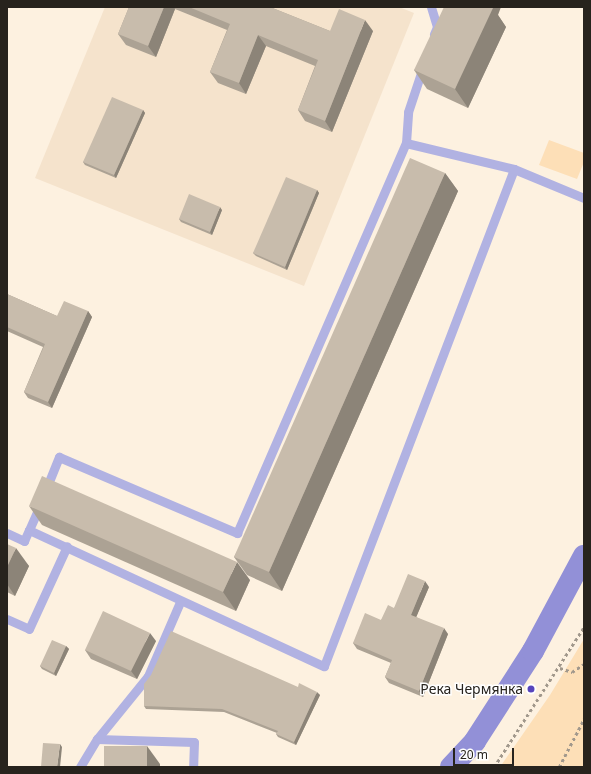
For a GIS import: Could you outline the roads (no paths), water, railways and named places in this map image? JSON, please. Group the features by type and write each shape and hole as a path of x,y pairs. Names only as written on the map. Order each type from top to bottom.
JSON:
{"street":[{"path":"452,767 475,741 533,651 584,556"}],"lane":[{"path":"431,7 437,27 432,41"},
{"path":"7,533 24,540 30,530 59,457 237,533 406,143 408,112 427,55"},
{"path":"406,143 514,169 584,198"},
{"path":"30,530 67,546 180,602 324,666 514,169"},
{"path":"7,619 30,629 67,546"},
{"path":"80,767 97,739 148,676 180,602"},
{"path":"97,739 194,742 193,767"}],"place":[{"name":"Река Чермянка","path":"531,689"}]}
